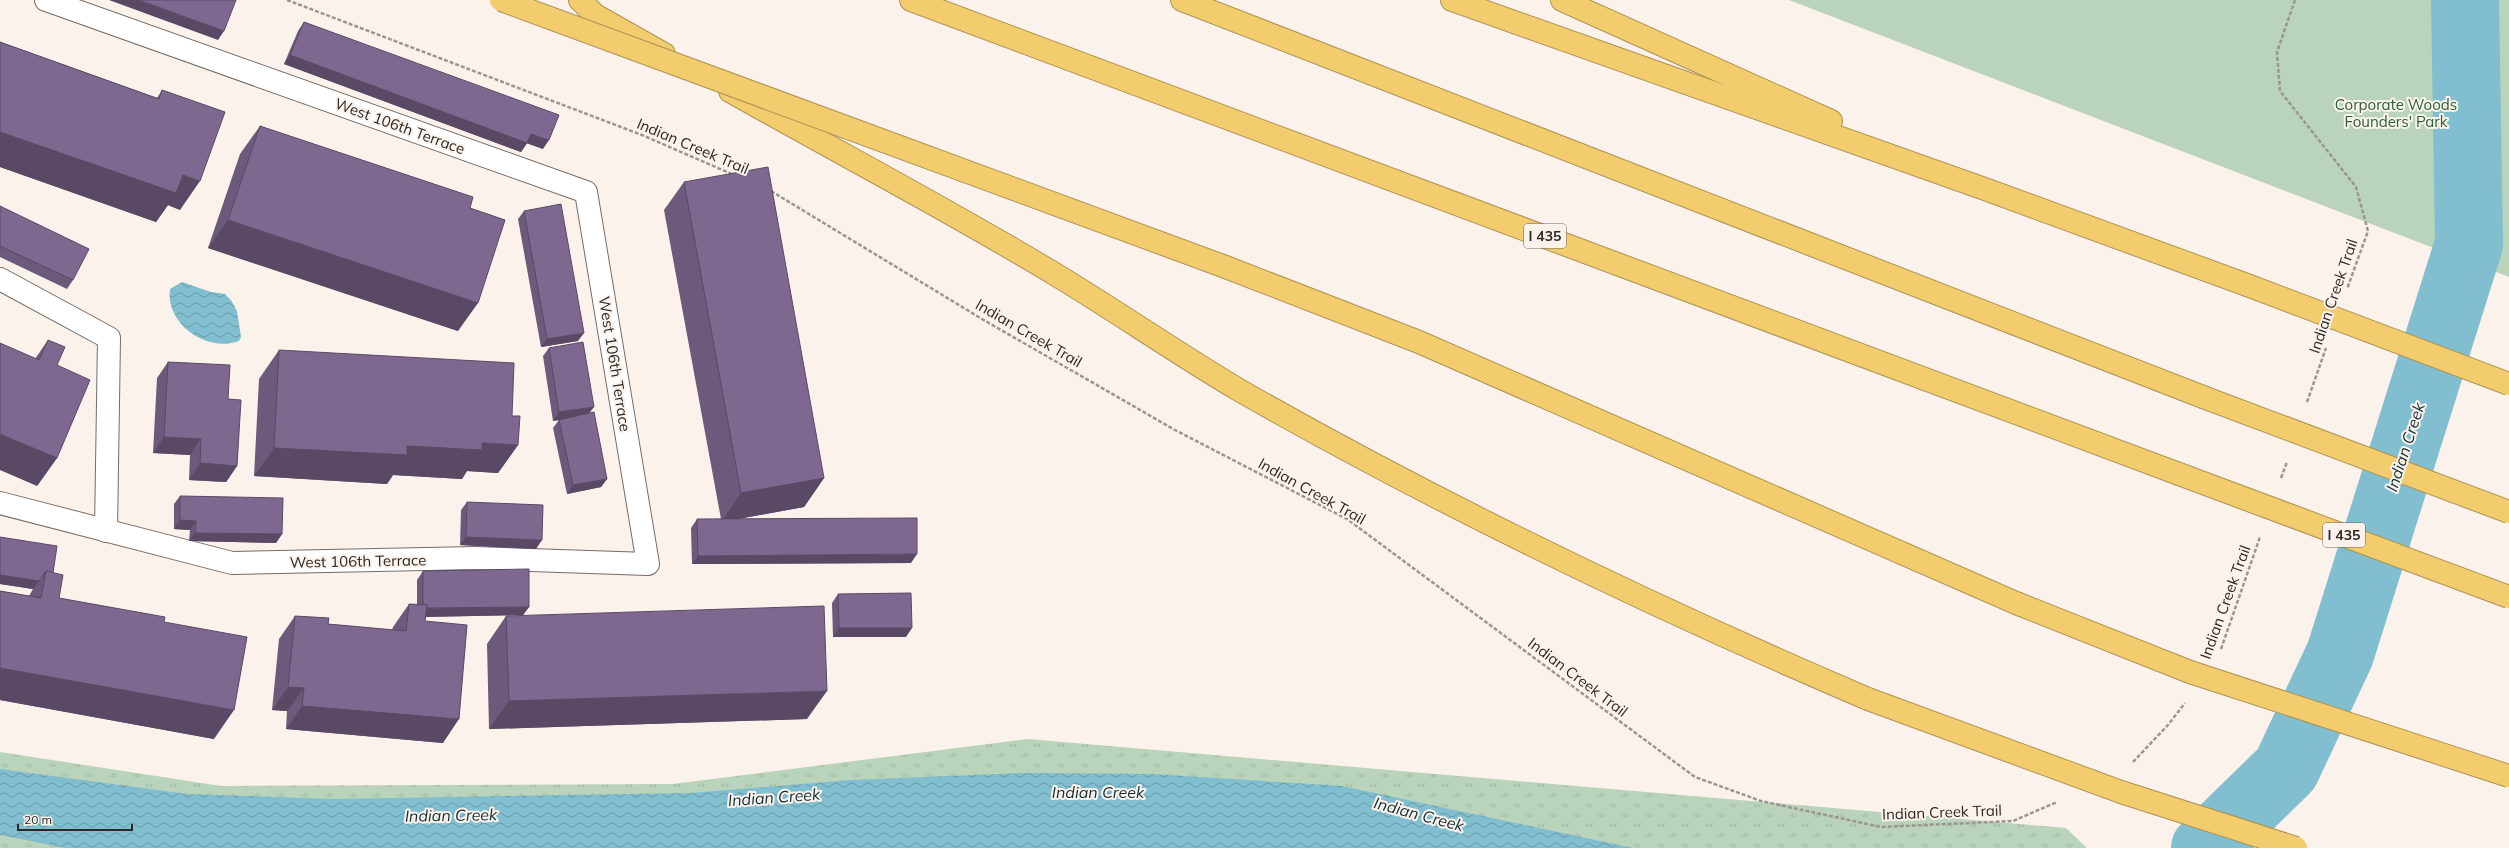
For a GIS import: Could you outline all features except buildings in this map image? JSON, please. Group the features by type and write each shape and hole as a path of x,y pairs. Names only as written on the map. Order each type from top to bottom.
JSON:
{"highway":[{"path":"500,0 1223,266 1419,342 2016,603 2190,672 2509,776"},
{"path":"580,0 595,15 1055,275 1238,389 1442,500 1592,576 1743,645 1868,699 2121,792 2296,848"},
{"name":"I 435","path":"911,0 2509,597"},
{"path":"1182,0 2203,397 2509,512"},
{"path":"1452,0 1982,188 2247,285 2509,384"},
{"path":"1562,0 1982,188"}],"street":[{"name":"West 106th Terrace","path":"0,503 232,563 475,558 648,564 586,192 46,0"},
{"path":"0,279 109,338 106,531"}],"path":[{"name":"Indian Creek Trail","path":"286,0 642,135 737,176"},
{"name":"Indian Creek Trail","path":"2295,0 2277,52 2280,91 2356,187 2368,231 2346,290"},
{"name":"Indian Creek Trail","path":"766,188 982,320 1175,430 1347,519 1696,777 1761,801 1881,827 2013,821 2062,800"},
{"name":"Indian Creek Trail","path":"2305,410 2328,343"},
{"path":"2278,485 2289,455"},
{"name":"Indian Creek Trail","path":"2218,657 2263,530"},
{"path":"2128,767 2168,725 2187,701"}],"green space":[{"name":"Corporate Woods Founders' Park","path":"1789,0 2509,0 2509,277"},
{"path":"1028,739 2066,828 2087,848 0,848 0,752 221,786 673,784"}],"water":[{"path":"182,282 211,292 225,294 231,300 237,311 241,337 239,341 227,344 214,343 191,333 181,324 174,314 170,302 170,289"},
{"path":"0,769 187,794 333,799 690,793 851,780 1022,773 1152,774 1342,786 1633,848 66,848 0,835"}],"waterway":[{"name":"Indian Creek","path":"2205,848 2286,769 2340,654 2469,244 2465,0"}]}
